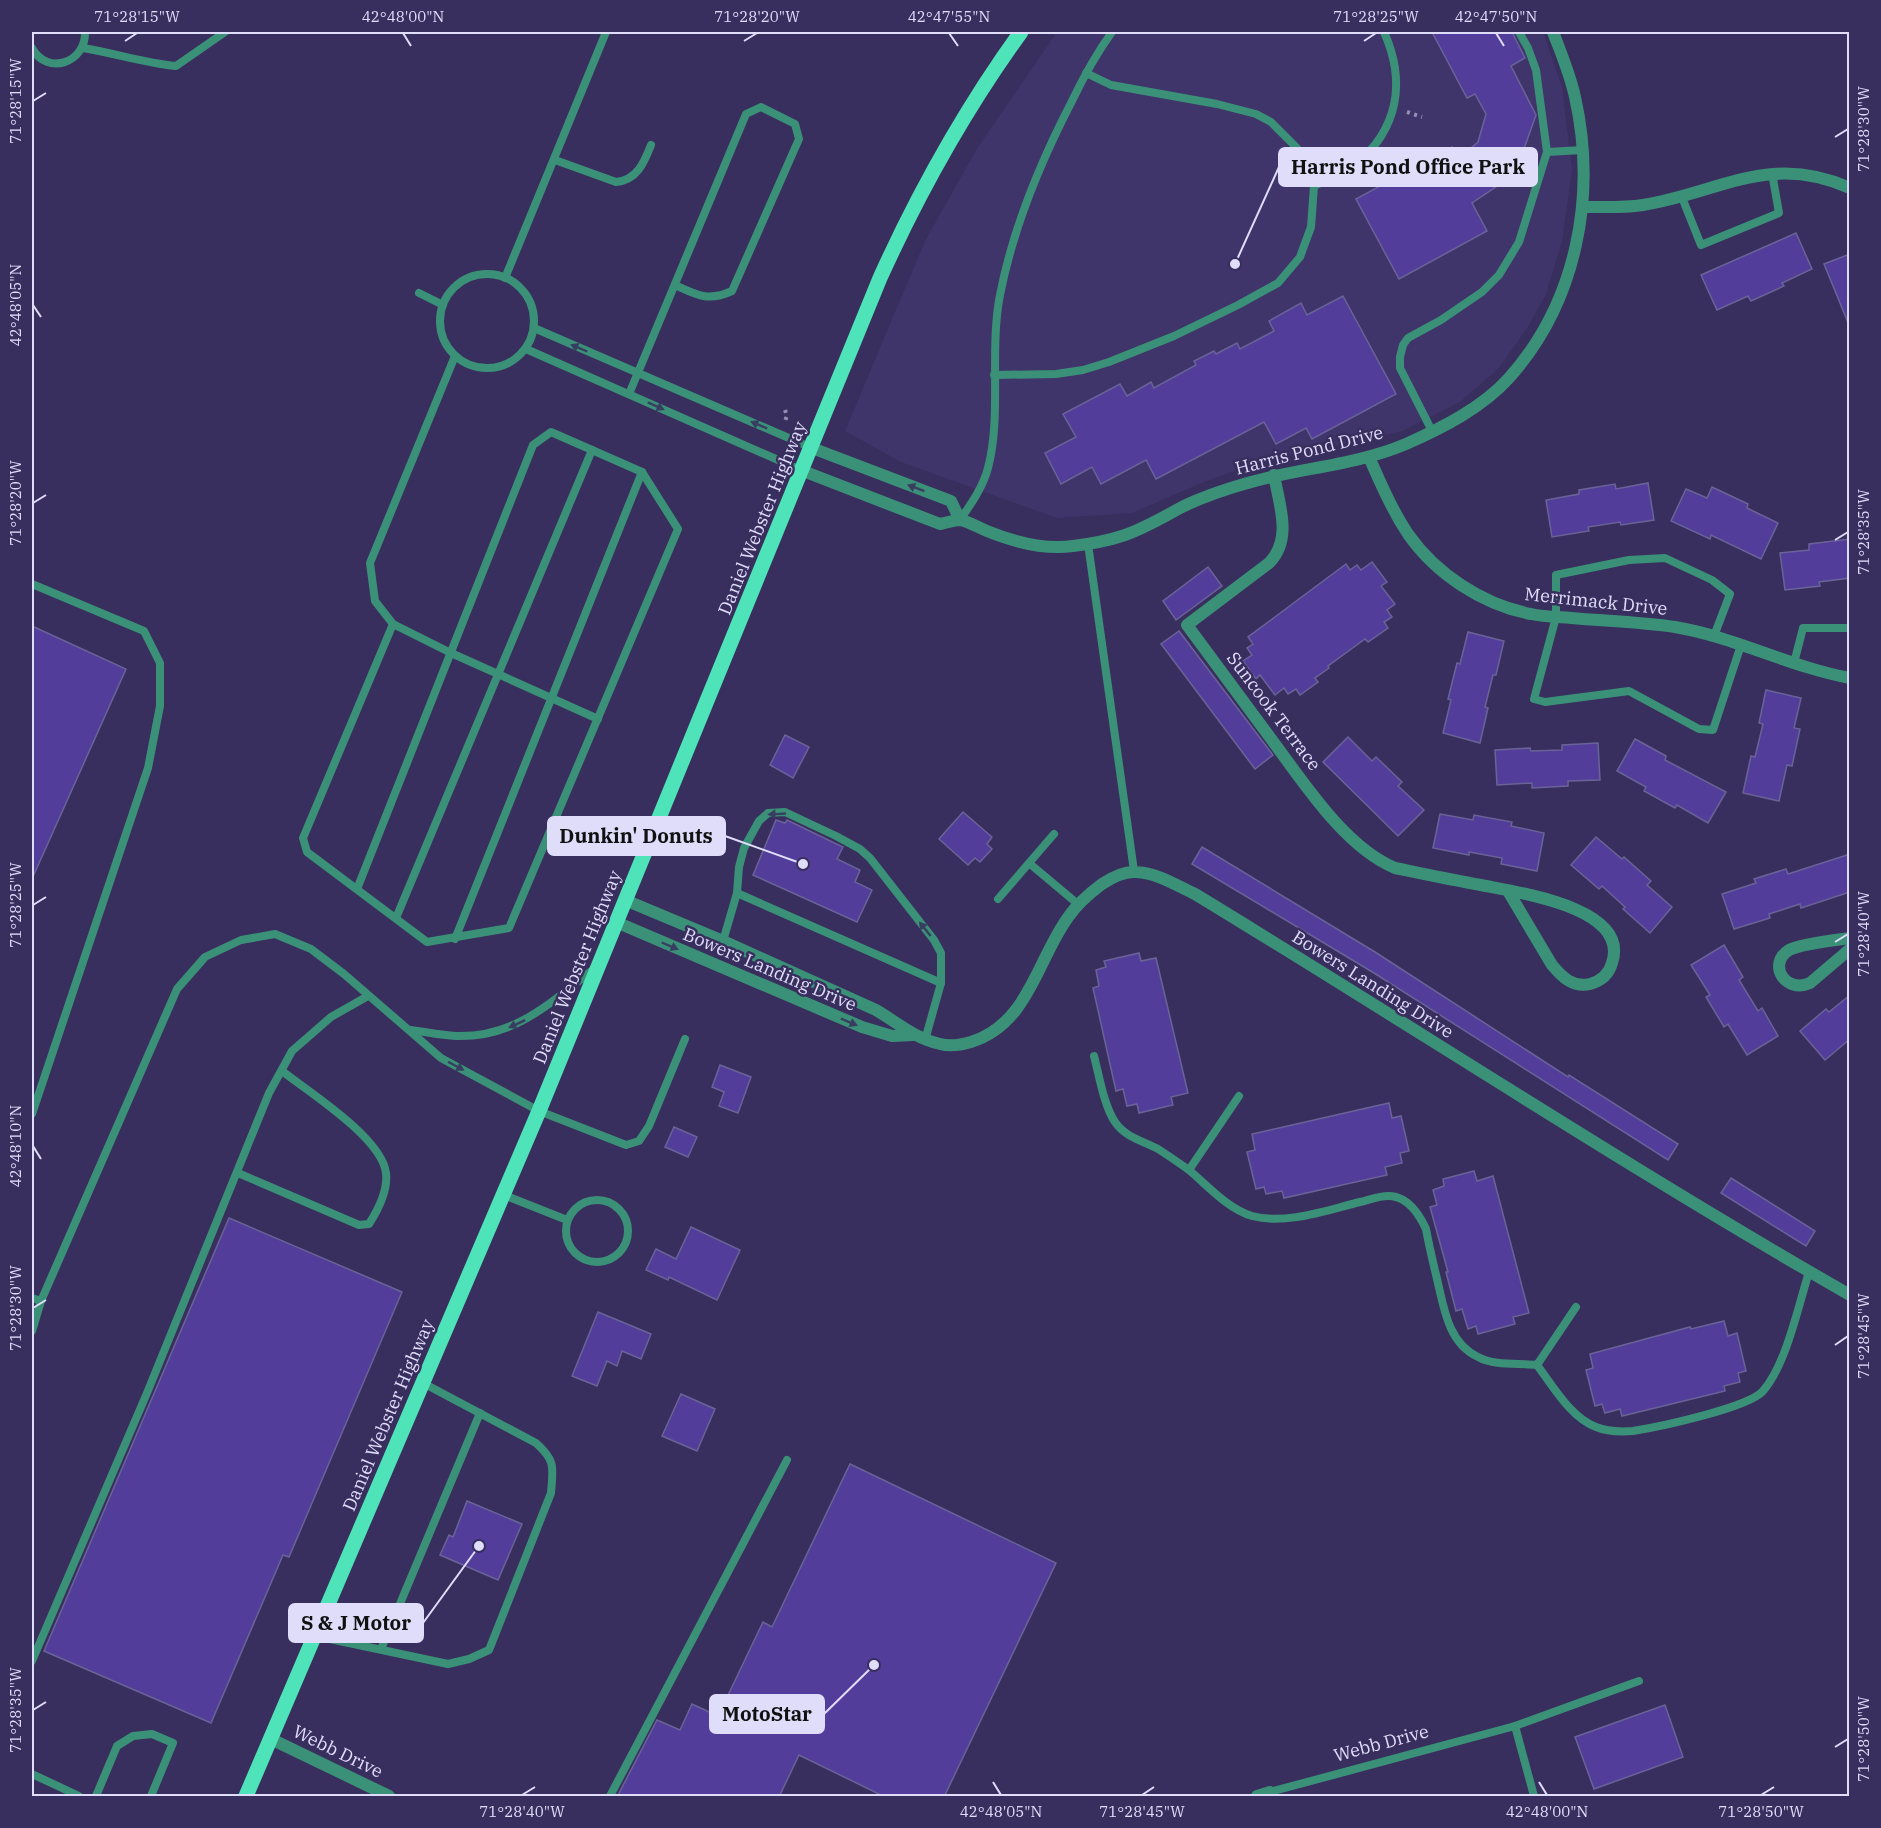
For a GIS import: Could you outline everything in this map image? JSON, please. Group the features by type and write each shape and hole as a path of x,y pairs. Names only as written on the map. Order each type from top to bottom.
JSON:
{"main road":[{"name":"Daniel Webster Highway","path":"246,1797 504,1195 803,471 880,278 955,132 1021,32"}],"street":[{"name":"Harris Pond Drive","path":"803,471 940,524 960,520 1007,539 1030,545 1071,547 1121,537 1211,494 1274,475 1369,457 1404,444 1468,412 1508,380 1526,357 1555,309 1571,269 1583,207 1583,150 1575,97 1553,32"},
{"path":"1583,207 1643,205 1739,178 1772,173 1804,174 1837,182 1850,188"},
{"name":"Harris Pond Drive","path":"812,448 951,501 960,520"},
{"name":"Merrimack Drive","path":"1369,457 1401,523 1425,554 1458,582 1492,602 1533,615 1676,627 1714,636 1794,663 1850,678"},
{"name":"Suncook Terrace","path":"1274,475 1283,529 1278,554 1187,625 1303,782 1345,831 1368,853 1395,868 1508,891 1565,905 1595,920 1606,932 1614,950 1610,969 1604,977 1587,985 1577,984 1560,975 1508,891"},
{"name":"Bowers Landing Drive","path":"626,900 876,1010 913,1035 942,1045 959,1045 983,1038 1000,1028 1015,1014 1027,996 1046,954 1069,915 1088,894 1110,878 1134,871 1158,876 1195,894 1549,1115 1850,1296"},
{"name":"Bowers Landing Drive","path":"616,922 862,1028 892,1036 913,1035"},
{"path":"1850,938 1793,948 1784,955 1779,966 1780,972 1787,982 1804,986 1850,949"},
{"name":"Webb Drive","path":"271,1739 389,1797"},
{"name":"Webb Drive","path":"1257,1797 1270,1794"}],"lane":[{"path":"32,48 41,59 60,64 77,56 83,48 85,32"},
{"path":"83,48 148,64 176,66 225,32"},
{"path":"505,278 606,32"},
{"path":"960,520 978,494 988,469 993,438 994,375 1000,296 1011,249 1037,175 1086,73 1112,32"},
{"path":"1314,186 1354,166 1368,152 1390,119 1397,93 1392,56 1384,32"},
{"path":"1432,431 1400,368 1403,345 1408,338 1463,306 1499,275 1519,242 1547,152 1536,70 1519,32"},
{"path":"994,375 1056,374 1109,362 1174,336 1278,283 1300,257 1311,227 1314,186 1307,167 1297,148 1270,122 1256,114 1207,102 1111,85 1086,73"},
{"path":"629,394 746,114 760,107 795,124 799,139 732,291 720,297 704,297 675,285"},
{"path":"555,160 615,182 625,181 643,165 651,145"},
{"path":"1547,152 1583,150"},
{"path":"1681,195 1701,245 1779,213 1772,173"},
{"path":"484,274 499,275 505,278 519,286 528,298 534,328 526,349 514,360 500,367 484,368 468,364 455,356 445,343 440,327 443,305 456,285 469,277 484,274"},
{"path":"419,293 443,305"},
{"path":"534,328 812,448"},
{"path":"526,349 803,471"},
{"path":"455,356 370,563 375,601 393,624 451,653 598,719"},
{"path":"357,889 533,445 551,432 642,472 678,529 509,928 428,942 307,852 303,838 393,624"},
{"path":"396,918 592,450"},
{"path":"455,939 642,472"},
{"path":"1088,544 1134,871"},
{"path":"1714,636 1730,594 1712,580 1665,558 1629,560 1556,575 1556,617 1534,699 1545,702 1629,691 1699,729 1713,730 1741,645"},
{"path":"32,584 144,631 160,663 160,706 148,768 32,1114"},
{"path":"1794,663 1803,628 1850,628"},
{"path":"723,941 737,893 739,867 744,848 759,821 768,813 785,812 844,841 870,858 934,940 941,953 941,983 925,1040"},
{"path":"998,899 1054,834"},
{"path":"1029,863 1079,905"},
{"path":"737,893 941,983"},
{"path":"32,1331 41,1301 177,989 205,957 241,940 275,934 311,949 344,974 441,1058 539,1111 626,1145 639,1141 649,1126 685,1039"},
{"path":"410,1030 456,1036 501,1031 538,1012 598,966"},
{"path":"32,1661 147,1393 269,1093 292,1051 331,1017 368,996"},
{"path":"1094,1056 1109,1109 1119,1128 1129,1136 1158,1149 1189,1170 1228,1204 1249,1215 1284,1218 1384,1196 1396,1197 1406,1202 1421,1217 1426,1229 1445,1315 1458,1342 1466,1351 1480,1359 1537,1365 1584,1421 1612,1432 1632,1431 1671,1423 1741,1404 1761,1394 1776,1372 1809,1272"},
{"path":"237,1173 359,1225 369,1224 375,1215 386,1188 386,1171 378,1152 366,1137 282,1071"},
{"path":"1189,1170 1239,1096"},
{"path":"504,1195 567,1220"},
{"path":"600,1199 610,1202 625,1215 629,1235 626,1245 620,1254 611,1260 600,1263 590,1262 572,1250 567,1241 567,1220 580,1204 600,1199"},
{"path":"32,1298 41,1301"},
{"path":"1537,1365 1576,1307"},
{"path":"316,1636 448,1664 470,1659 489,1650 551,1493 550,1456 536,1443 423,1383"},
{"path":"381,1649 480,1413"},
{"path":"609,1797 787,1460"},
{"name":"Webb Drive","path":"1270,1794 1515,1726 1639,1680"},
{"path":"1515,1726 1534,1797"},
{"path":"96,1797 117,1746 133,1736 152,1734 173,1743 152,1797"},
{"path":"32,1774 79,1797"}],"path":[{"path":"1407,112 1422,117"},
{"path":"785,410 787,416 785,421"}],"shaded area":[{"path":"1057,32 1543,32 1562,87 1572,170 1562,241 1546,294 1528,327 1498,369 1460,402 1402,431 1264,461 1206,481 1132,513 1057,518 901,462 845,431 925,241 978,147"}],"building":[{"path":"1432,32 1512,32 1525,58 1511,66 1536,115 1515,174 1472,203 1487,231 1399,279 1356,199 1452,147 1458,159 1478,142 1486,114 1475,94 1467,98"},
{"path":"1796,233 1812,269 1782,283 1784,286 1751,301 1748,296 1717,310 1701,275"},
{"path":"1850,254 1850,325 1849,325 1824,264"},
{"path":"1343,296 1396,394 1312,439 1306,428 1276,444 1264,422 1156,479 1146,460 1101,484 1092,467 1061,484 1045,453 1076,437 1063,414 1120,384 1127,396 1151,382 1154,388 1196,365 1194,361 1214,351 1216,354 1237,343 1240,349 1274,331 1269,321 1301,303 1307,315"},
{"path":"1648,483 1654,520 1588,527 1589,531 1552,537 1546,500 1579,494 1579,490 1615,484 1616,489"},
{"path":"1712,487 1748,504 1747,508 1778,523 1761,559 1711,535 1710,539 1671,521 1686,489 1707,498"},
{"path":"1850,539 1850,578 1819,582 1820,586 1785,590 1780,553 1809,550 1809,544"},
{"path":"1372,562 1387,582 1381,586 1395,604 1387,610 1392,617 1384,622 1388,628 1368,642 1365,639 1328,666 1329,668 1315,678 1318,682 1300,695 1296,689 1288,694 1284,688 1275,695 1260,675 1256,679 1243,661 1252,655 1247,648 1253,644 1248,637 1346,564 1350,570 1357,565 1361,570"},
{"path":"1208,567 1222,586 1176,620 1163,601"},
{"path":"32,626 126,669 32,879"},
{"path":"1179,631 1273,755 1255,769 1161,644"},
{"path":"1468,632 1504,641 1485,707 1488,708 1480,743 1443,733 1451,700 1448,699"},
{"path":"1766,690 1801,698 1794,728 1800,729 1792,766 1787,765 1779,801 1743,793 1751,756 1755,757 1763,724 1759,723"},
{"path":"785,735 809,747 793,778 770,765"},
{"path":"1348,737 1372,761 1376,757 1402,782 1398,786 1424,810 1398,836 1323,762"},
{"path":"1635,739 1666,756 1665,760 1726,792 1708,823 1677,805 1675,808 1644,791 1646,787 1617,771"},
{"path":"1598,743 1600,780 1568,781 1568,786 1532,788 1532,783 1497,785 1495,750 1530,748 1531,751 1562,750 1562,745"},
{"path":"963,812 992,837 987,844 992,849 980,862 975,858 968,865 939,839"},
{"path":"1440,814 1473,820 1474,815 1512,822 1511,826 1544,833 1537,871 1501,864 1502,858 1433,848"},
{"path":"776,820 785,823 787,820 843,847 837,859 860,870 855,882 872,890 857,922 753,875"},
{"path":"1596,837 1622,859 1624,857 1651,881 1647,885 1672,907 1650,933 1602,886 1599,889 1571,865"},
{"path":"1202,847 1375,952 1568,1077 1569,1075 1678,1144 1668,1160 1374,973 1192,864"},
{"path":"1850,854 1850,892 1801,908 1800,904 1769,914 1770,918 1734,929 1722,894 1756,883 1754,879 1786,869 1788,874"},
{"path":"1724,945 1743,977 1739,980 1758,1011 1762,1008 1778,1036 1747,1055 1728,1024 1724,1027 1706,997 1710,995 1691,965"},
{"path":"1139,953 1141,961 1156,958 1188,1093 1171,1097 1173,1105 1139,1113 1137,1104 1127,1106 1123,1089 1116,1091 1093,988 1099,986 1096,970 1106,967 1104,961"},
{"path":"1850,995 1850,1039 1825,1060 1800,1031 1826,1009 1829,1012"},
{"path":"720,1065 751,1077 738,1113 719,1106 724,1092 712,1087"},
{"path":"1389,1103 1392,1118 1401,1116 1409,1151 1400,1153 1402,1163 1385,1167 1387,1175 1284,1198 1282,1191 1266,1194 1264,1187 1256,1189 1247,1152 1255,1150 1252,1134"},
{"path":"674,1127 697,1137 688,1157 665,1147"},
{"path":"1474,1171 1477,1181 1493,1176 1529,1313 1513,1317 1515,1324 1478,1334 1476,1326 1468,1329 1462,1309 1456,1311 1430,1207 1437,1205 1433,1190 1444,1186 1443,1179"},
{"path":"1731,1178 1815,1231 1806,1246 1721,1193"},
{"path":"229,1218 402,1292 289,1557 283,1555 211,1723 44,1651"},
{"path":"691,1227 740,1250 717,1300 669,1277 668,1280 646,1270 656,1249 676,1259"},
{"path":"598,1312 651,1334 641,1359 622,1351 617,1366 607,1361 597,1386 572,1376"},
{"path":"1724,1321 1728,1336 1737,1333 1746,1371 1738,1373 1740,1382 1724,1386 1725,1391 1622,1416 1620,1409 1605,1413 1602,1404 1595,1406 1586,1370 1593,1368 1590,1354 1690,1327 1691,1329"},
{"path":"681,1394 715,1409 697,1451 662,1436"},
{"path":"850,1464 1056,1563 944,1797 885,1797 799,1755 779,1797 617,1797 657,1720 680,1730 692,1704 718,1716 763,1622 772,1627"},
{"path":"467,1501 522,1524 498,1580 440,1555 449,1535 453,1537"},
{"path":"1665,1705 1683,1757 1594,1789 1575,1737"}],"place":[{"name":"Harris Pond Office Park","path":"1235,264"},
{"name":"Dunkin' Donuts","path":"803,864"},
{"name":"S & J Motor","path":"479,1546"},
{"name":"MotoStar","path":"874,1665"}]}
